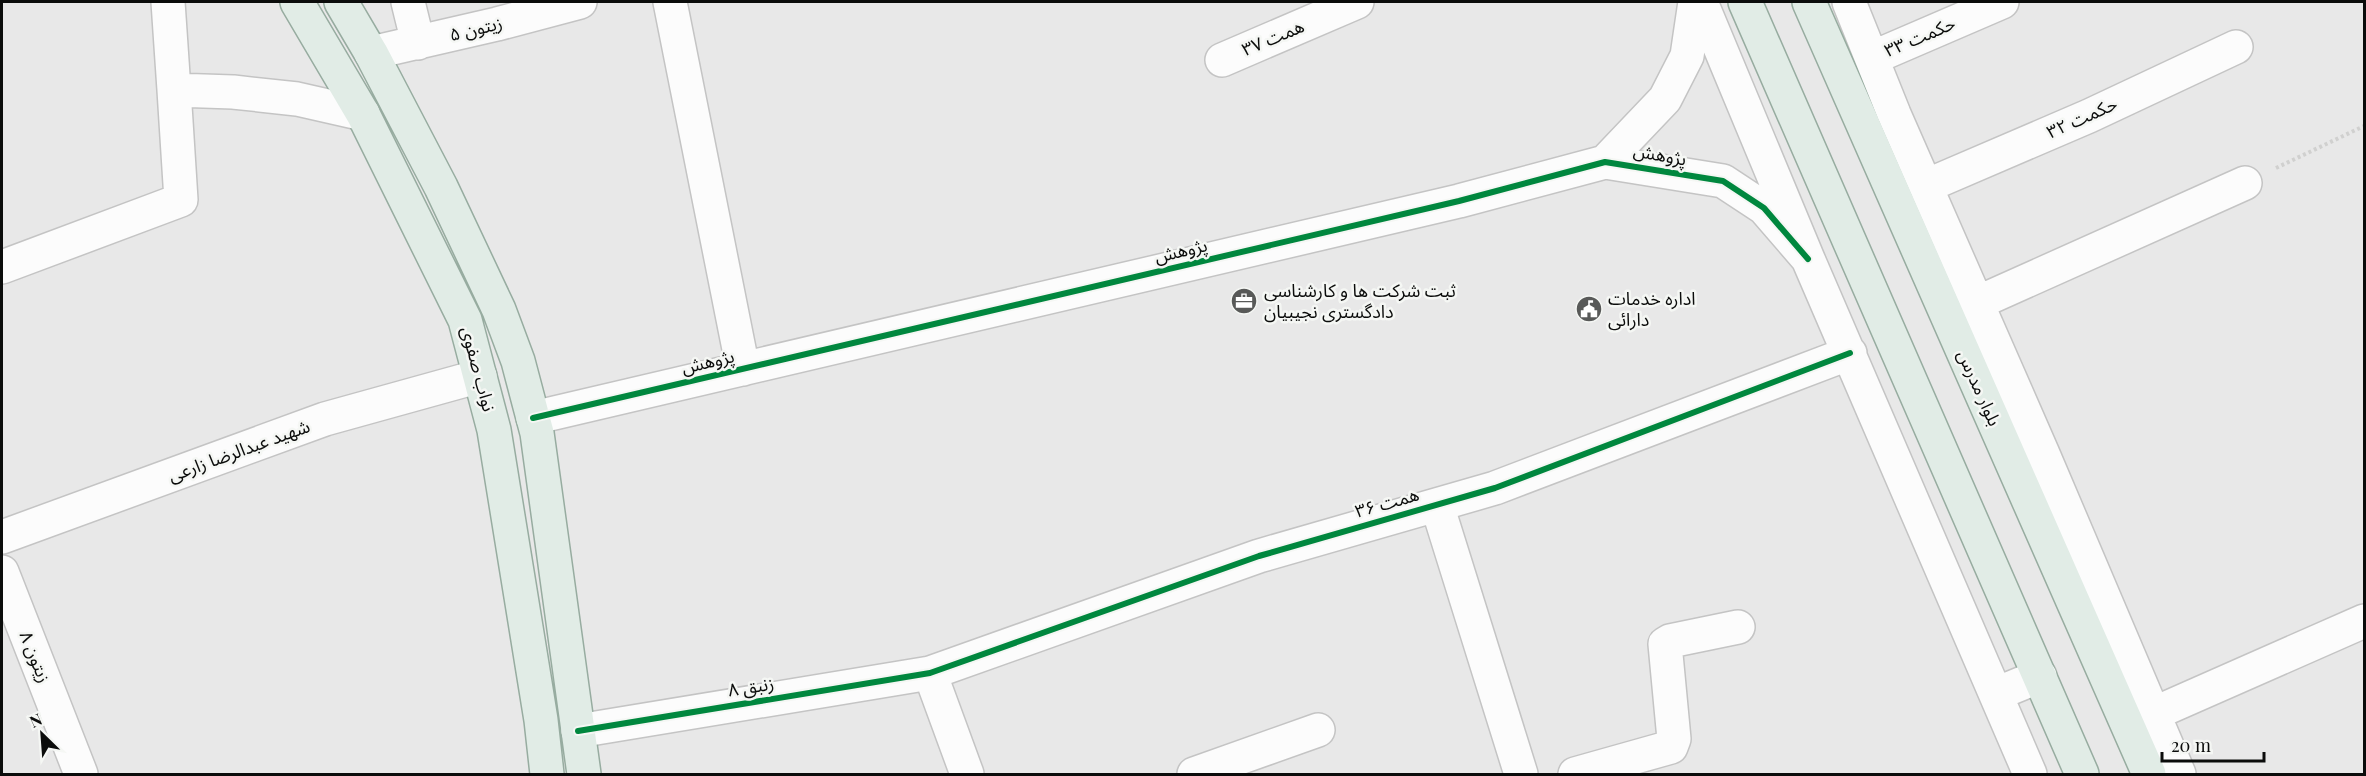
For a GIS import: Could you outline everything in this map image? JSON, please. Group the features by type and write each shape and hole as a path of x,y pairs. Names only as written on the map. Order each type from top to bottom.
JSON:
{"main road":[{"name":"نواب صفوی","path":"297,2 363,114 465,320 494,430 541,720 547,774"},
{"name":"نواب صفوی","path":"341,2 371,53 441,187 500,310 518,361 537,433 584,774"},
{"path":"1745,2 2082,774"},
{"name":"بلوار مدرس","path":"1809,2 2149,774"},
{"path":"520,590 557,586"}],"street":[{"path":"2,267 181,200 168,2"},
{"path":"408,2 418,43"},
{"name":"زیتون ۵","path":"371,53 580,2"},
{"path":"670,2 743,369"},
{"name":"همت ۳۷","path":"1222,60 1357,2"},
{"name":"پژوهش","path":"1605,162 1665,99 1687,56 1695,2"},
{"path":"1701,2 1808,259 2030,774"},
{"path":"1849,2 2179,774"},
{"name":"حکمت ۳۳","path":"1872,58 2002,2"},
{"name":"حکمت ۳۲","path":"1926,186 2089,116 2236,47"},
{"path":"174,90 233,92 297,99 363,114"},
{"name":"پژوهش","path":"533,418 1459,201 1605,162 1723,181 1764,208 1808,259"},
{"path":"1977,303 2245,183"},
{"name":"همت ۳۶","path":"930,673 1259,556 1495,488 1850,353"},
{"name":"شهید عبدالرضا زارعی","path":"2,537 325,419 480,376"},
{"path":"1437,505 1521,774"},
{"name":"زیتون ۸","path":"2,572 81,774"},
{"path":"2153,714 2364,621"},
{"path":"1575,774 1671,747 1674,739 1665,644 1738,627"},
{"path":"930,673 967,774"},
{"name":"زنبق ۸","path":"578,731 930,673"},
{"path":"1996,694 2040,676"},
{"path":"1194,774 1318,730"}],"path":[{"path":"2245,183 2364,126"}],"cycle path":[{"path":"533,418 1459,201 1605,162 1723,181 1764,208 1808,259"},
{"path":"578,731 930,673 1259,556 1495,488 1850,353"}],"place":[{"name":"ثبت شرکت ها و کارشناسی دادگستری نجیبیان","path":"1244,301"},
{"name":"اداره خدمات دارائی","path":"1589,309"}]}
